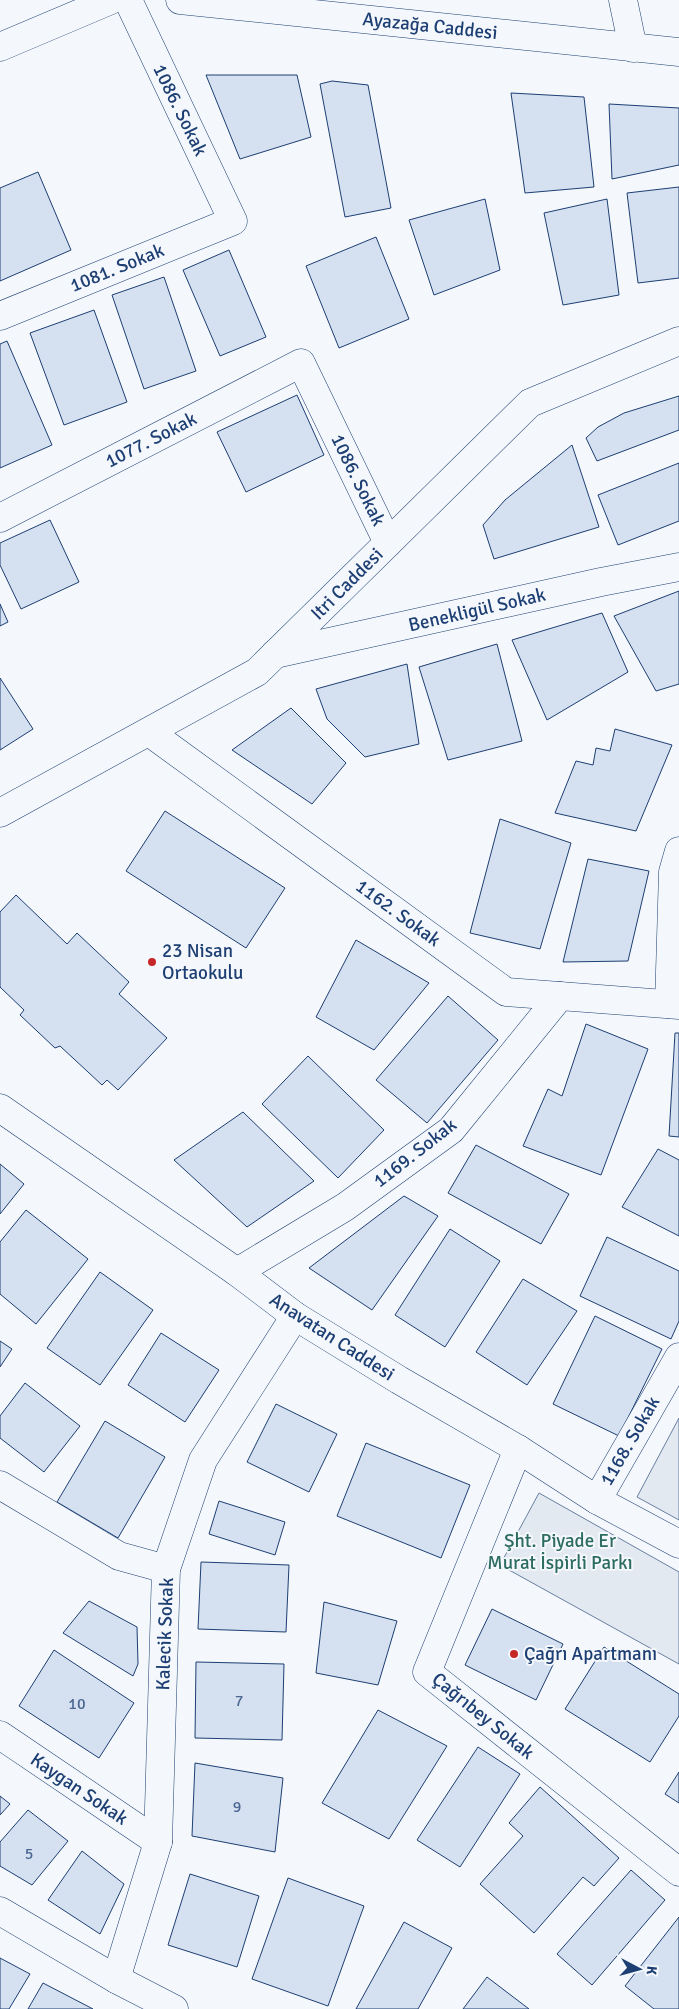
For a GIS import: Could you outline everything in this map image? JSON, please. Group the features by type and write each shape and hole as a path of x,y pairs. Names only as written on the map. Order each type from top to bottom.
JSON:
{"street":[{"path":"0,47 111,0"},
{"name":"1086. Sokak","path":"128,0 233,221"},
{"name":"Ayazağa Caddesi","path":"180,0 390,11 633,48 679,52"},
{"path":"623,0 633,48"},
{"name":"1081. Sokak","path":"0,316 233,221"},
{"name":"Itri Caddesi","path":"0,813 257,672 530,403 679,341"},
{"name":"1086. Sokak","path":"302,362 388,543"},
{"name":"1077. Sokak","path":"0,518 302,362"},
{"name":"Benekligül Sokak","path":"275,654 601,582 679,567"},
{"name":"1162. Sokak","path":"149,732 506,992 674,1005"},
{"path":"674,1005 673,872 679,851"},
{"name":"1169. Sokak","path":"237,1272 345,1207 451,1130 560,996"},
{"name":"Anavatan Caddesi","path":"0,1108 237,1272 295,1316 399,1380 518,1449 597,1500 679,1544"},
{"name":"Kalecik Sokak","path":"116,1979 158,1842 166,1569 203,1460 295,1316"},
{"name":"1168. Sokak","path":"597,1500 679,1357"},
{"name":"Çağrıbey Sokak","path":"518,1449 427,1672 679,1872"},
{"path":"0,1486 118,1556 166,1569"},
{"name":"Kaygan Sokak","path":"0,1735 158,1842"},
{"path":"0,1911 116,1979 174,2009"}],"green space":[{"name":"Şht. Piyade Er Murat İspirli Parkı","path":"679,1418 679,1520 637,1497"},
{"name":"Şht. Piyade Er Murat İspirli Parkı","path":"539,1493 679,1572 679,1664 500,1565"}],"building":[{"path":"206,75 297,75 311,137 240,159"},
{"path":"332,81 368,85 391,208 345,217 320,84"},
{"path":"511,93 584,97 594,187 525,193"},
{"path":"609,104 679,108 679,165 612,179"},
{"path":"38,172 71,250 0,281 0,188"},
{"path":"679,187 679,278 638,283 627,193"},
{"path":"485,199 500,270 434,295 409,220"},
{"path":"607,199 619,295 563,305 544,213"},
{"path":"376,237 409,319 339,348 306,266"},
{"path":"229,250 266,337 220,356 183,270"},
{"path":"164,277 196,371 144,389 112,295"},
{"path":"94,310 127,402 64,425 30,333"},
{"path":"7,341 52,445 0,468 0,344"},
{"path":"297,395 324,455 246,492 217,432"},
{"path":"679,396 679,430 597,461 586,438 598,427 624,413"},
{"path":"572,445 599,527 494,559 483,525 505,500"},
{"path":"679,463 679,521 618,545 598,495"},
{"path":"50,520 79,582 21,609 0,565 0,543"},
{"path":"679,591 679,684 656,691 614,616"},
{"path":"0,604 8,622 0,626"},
{"path":"602,613 628,672 547,720 512,640"},
{"path":"497,644 522,741 448,760 419,667"},
{"path":"407,664 419,744 365,757 327,719 316,689"},
{"path":"0,678 33,729 0,750"},
{"path":"291,708 346,763 312,804 232,750"},
{"path":"615,729 672,745 636,831 555,813 576,761 593,765 596,748 610,751"},
{"path":"165,811 285,888 246,948 126,871"},
{"path":"500,819 571,843 540,949 470,933"},
{"path":"588,859 649,871 628,961 563,962"},
{"path":"16,895 67,944 77,933 129,982 119,994 167,1038 118,1090 107,1080 102,1085 60,1046 55,1048 20,1015 24,1010 0,987 0,912"},
{"path":"356,940 429,983 374,1050 316,1017"},
{"path":"448,996 498,1040 427,1123 376,1080"},
{"path":"586,1024 648,1049 601,1175 523,1146 548,1089 562,1096"},
{"path":"675,1033 679,1033 679,1137 669,1136"},
{"path":"308,1056 384,1130 338,1178 262,1104"},
{"path":"243,1112 314,1181 247,1227 174,1160"},
{"path":"476,1145 569,1194 541,1244 448,1193"},
{"path":"658,1149 679,1160 679,1236 622,1207"},
{"path":"0,1164 24,1184 0,1214"},
{"path":"404,1196 438,1216 372,1310 309,1268"},
{"path":"26,1210 88,1259 36,1324 0,1294 0,1242"},
{"path":"450,1229 500,1261 445,1347 395,1315"},
{"path":"607,1237 679,1271 679,1321 671,1339 580,1296"},
{"path":"100,1272 153,1310 100,1385 47,1348"},
{"path":"523,1279 577,1311 527,1385 476,1352"},
{"path":"595,1316 662,1349 619,1436 553,1404"},
{"path":"161,1333 219,1370 185,1422 128,1385"},
{"path":"0,1341 12,1349 0,1367"},
{"path":"25,1383 80,1426 44,1472 0,1438 0,1416"},
{"path":"276,1404 337,1434 309,1492 247,1462"},
{"path":"105,1421 165,1457 118,1538 57,1502"},
{"path":"366,1443 470,1485 441,1558 337,1516"},
{"path":"219,1501 285,1522 275,1555 209,1534"},
{"path":"201,1562 289,1565 286,1632 198,1629"},
{"path":"89,1601 137,1627 138,1664 133,1676 63,1633"},
{"path":"324,1602 397,1621 378,1685 316,1673"},
{"name":"Çağrı Apartmanı","path":"492,1609 563,1644 536,1700 465,1665"},
{"path":"604,1647 679,1694 679,1716 650,1762 565,1709"},
{"path":"54,1650 134,1703 99,1758 19,1706"},
{"path":"196,1662 284,1664 282,1740 195,1738"},
{"path":"378,1710 447,1746 389,1839 322,1803"},
{"path":"478,1747 520,1774 460,1867 417,1840"},
{"path":"195,1763 283,1778 275,1852 192,1836"},
{"path":"679,1772 679,1803 665,1794"},
{"path":"540,1787 619,1858 594,1886 583,1877 534,1933 480,1884 523,1836 509,1823"},
{"path":"0,1796 10,1804 0,1815"},
{"path":"28,1810 68,1841 32,1885 0,1866 0,1842"},
{"path":"82,1851 124,1884 100,1934 48,1900"},
{"path":"631,1870 665,1900 592,1985 557,1954"},
{"path":"190,1874 259,1896 237,1967 168,1945"},
{"path":"288,1878 364,1906 328,2006 252,1979"},
{"path":"679,1917 679,2009 654,2009 625,1986"},
{"path":"404,1922 452,1948 418,2009 356,2009"},
{"path":"0,1958 30,1974 9,2009 0,2009"},
{"path":"487,1977 529,2009 463,2009"},
{"path":"43,1983 93,2009 28,2009"}],"place":[{"name":"23 Nisan Ortaokulu","path":"152,962"},
{"name":"Çağrı Apartmanı","path":"514,1654"}]}
